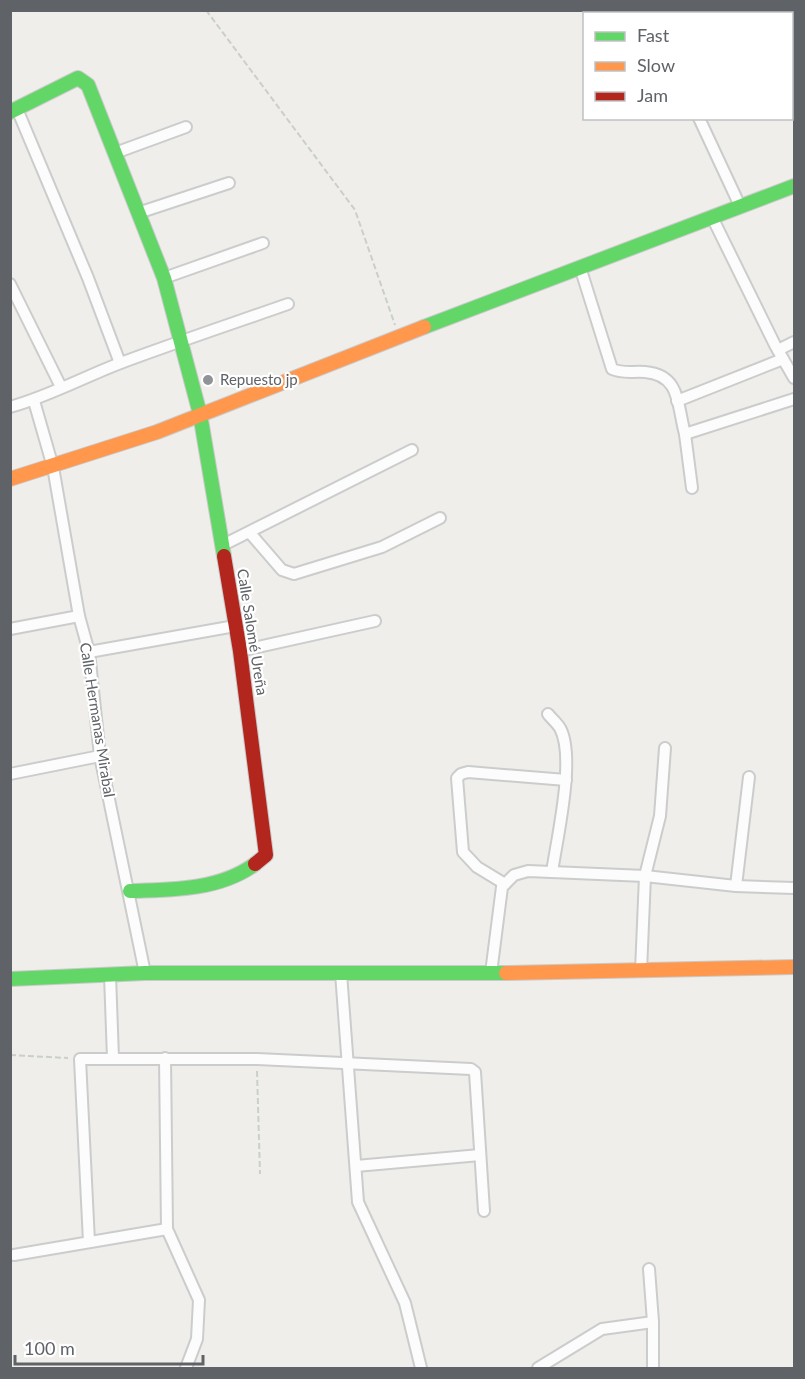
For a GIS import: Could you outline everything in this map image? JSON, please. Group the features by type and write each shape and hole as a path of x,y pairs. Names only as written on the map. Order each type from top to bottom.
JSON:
{"street":[{"name":"Calle Salomé Ureña","path":"14,111 78,78 88,85 164,278 182,342 200,414 240,651 266,855 234,875 181,890 129,891"},
{"path":"14,111 88,278 120,363"},
{"path":"700,120 740,206"},
{"path":"115,153 186,127"},
{"path":"138,213 229,183"},
{"path":"10,478 53,467 200,414 795,186"},
{"path":"712,217 781,355 795,378"},
{"path":"164,278 262,243"},
{"path":"580,267 612,369 621,373 659,373 670,381 685,434 692,488"},
{"path":"10,284 61,387"},
{"path":"10,407 34,401 61,387 120,363 288,304"},
{"path":"677,401 781,355 795,342"},
{"path":"685,434 795,399"},
{"name":"Calle Hermanas Mirabal","path":"34,401 53,467 79,616 89,652 100,756 145,972"},
{"path":"223,545 411,450"},
{"path":"249,533 282,570 294,574 382,547 440,518"},
{"path":"10,629 79,616"},
{"path":"240,651 375,621"},
{"path":"89,652 235,626"},
{"path":"548,714 560,729 564,743 566,780 552,872"},
{"path":"641,971 645,876 660,816 665,748"},
{"path":"10,774 100,756"},
{"path":"505,884 477,867 463,852 457,778 468,772 566,780"},
{"path":"736,886 749,777"},
{"path":"490,973 501,892 514,875 528,871 645,876 736,886 795,888"},
{"path":"10,979 145,972 490,973 795,967"},
{"path":"341,973 358,1202 405,1303 421,1368"},
{"path":"110,975 113,1058"},
{"path":"165,1058 167,1229 199,1300 197,1339 186,1368"},
{"path":"89,1242 80,1059 257,1059 471,1069 475,1072 484,1211"},
{"path":"356,1166 480,1155"},
{"path":"14,1255 167,1229"},
{"path":"649,1269 653,1322 653,1368"},
{"path":"538,1368 602,1329 653,1322"}],"path":[{"path":"206,10 355,210 399,336"},
{"path":"10,1054 80,1059"},
{"path":"257,1059 260,1174"}],"traffic: fast":[{"path":"10,112 78,78 88,85 164,278 200,414 224,556"},
{"path":"424,327 794,186"},
{"path":"130,891 179,889 211,884 241,873 255,864"},
{"path":"10,979 145,973 506,973"}],"traffic: slow":[{"path":"10,479 157,432 424,327"},
{"path":"506,973 794,967"}],"traffic: jam":[{"path":"224,556 240,651 266,855 255,864"}],"place":[{"name":"Repuesto jp","path":"208,380"}]}
